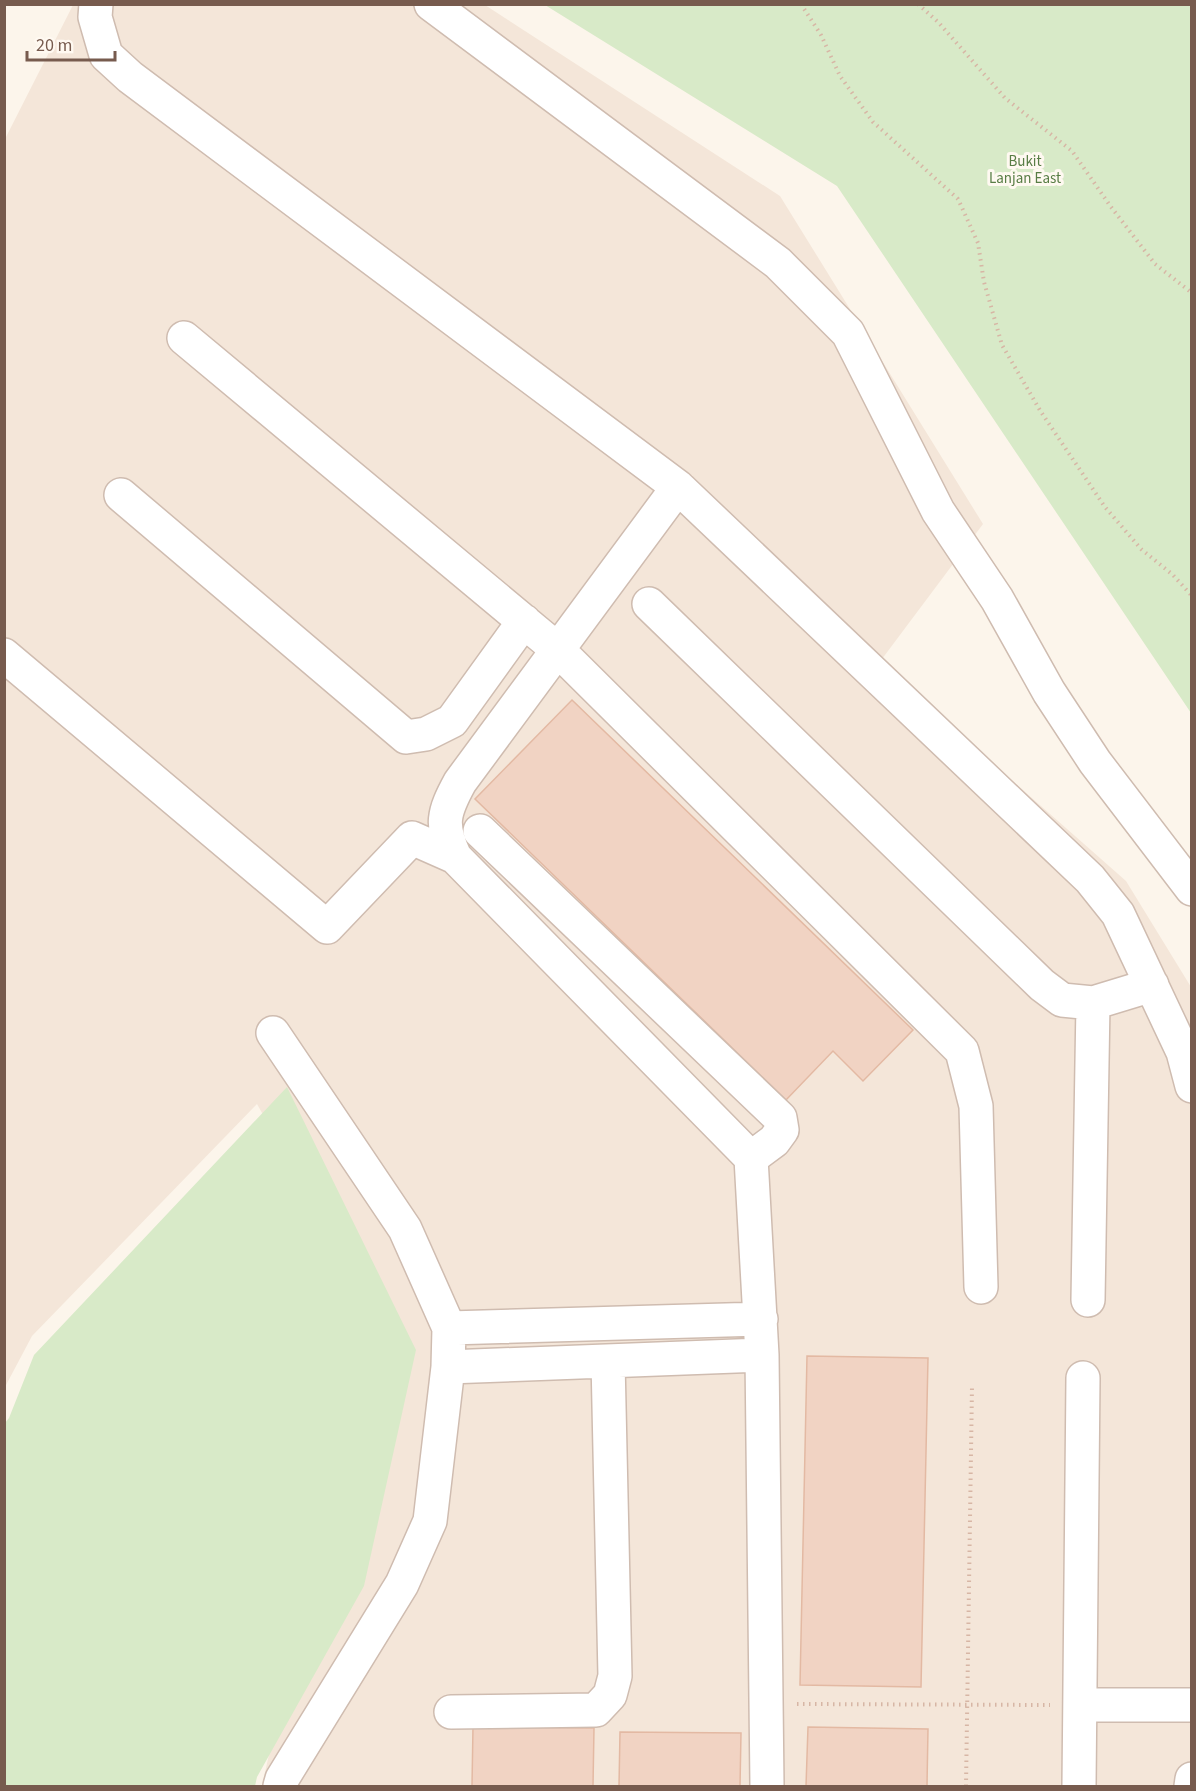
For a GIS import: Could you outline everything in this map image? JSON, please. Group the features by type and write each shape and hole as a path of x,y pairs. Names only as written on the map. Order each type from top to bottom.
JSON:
{"street":[{"path":"96,4 95,17 106,55 130,77 678,487 1090,879 1118,914 1184,1052 1191,1086"},
{"path":"431,4 778,263 848,333 938,511 997,599 1049,693 1095,762 1191,889"},
{"path":"184,338 557,649 962,1051 976,1106 981,1287"},
{"path":"678,487 460,782 449,803 445,821 447,839 455,857 751,1158 762,1355 767,1786"},
{"path":"121,495 406,737 426,734 452,721 524,621"},
{"path":"650,604 1042,985 1062,1000 1093,1003 1152,985"},
{"path":"4,655 327,927 412,838 455,857"},
{"path":"480,831 780,1118 782,1130 774,1141 751,1158"},
{"path":"1088,1300 1093,1003"},
{"path":"273,1033 405,1229 449,1329 448,1367 430,1521 402,1584 279,1786"},
{"path":"449,1329 761,1319"},
{"path":"448,1367 762,1355"},
{"path":"451,1712 596,1710 610,1695 615,1676 608,1361"},
{"path":"1079,1786 1083,1378"},
{"path":"1080,1705 1191,1706"},
{"path":"1191,1779 1191,1786"}],"path":[{"path":"801,4 821,35 840,76 873,122 958,199 978,243 984,282 1002,345 1041,412 1105,507 1141,549 1173,575 1191,596"},
{"path":"918,4 939,23 1005,98 1072,151 1155,264 1191,293"},
{"path":"966,1786 972,1386"},
{"path":"766,1704 1080,1705"}],"shaded area":[{"path":"73,5 485,5 780,196 983,524 879,663 1126,881 1191,987 1191,1786 262,1786 369,1304 257,1104 32,1336 5,1387 5,139"}],"green space":[{"name":"Bukit Lanjan East","path":"545,5 1191,5 1191,713 837,186"},
{"path":"287,1087 416,1350 364,1586 257,1777 255,1786 5,1786 5,1423 34,1355"}],"building":[{"path":"572,700 913,1030 863,1081 833,1051 786,1100 475,799"},
{"path":"807,1356 928,1358 921,1687 800,1685"},
{"path":"473,1727 594,1728 593,1786 472,1786"},
{"path":"808,1727 928,1729 927,1786 806,1786"},
{"path":"620,1732 741,1733 740,1786 619,1786"}]}
